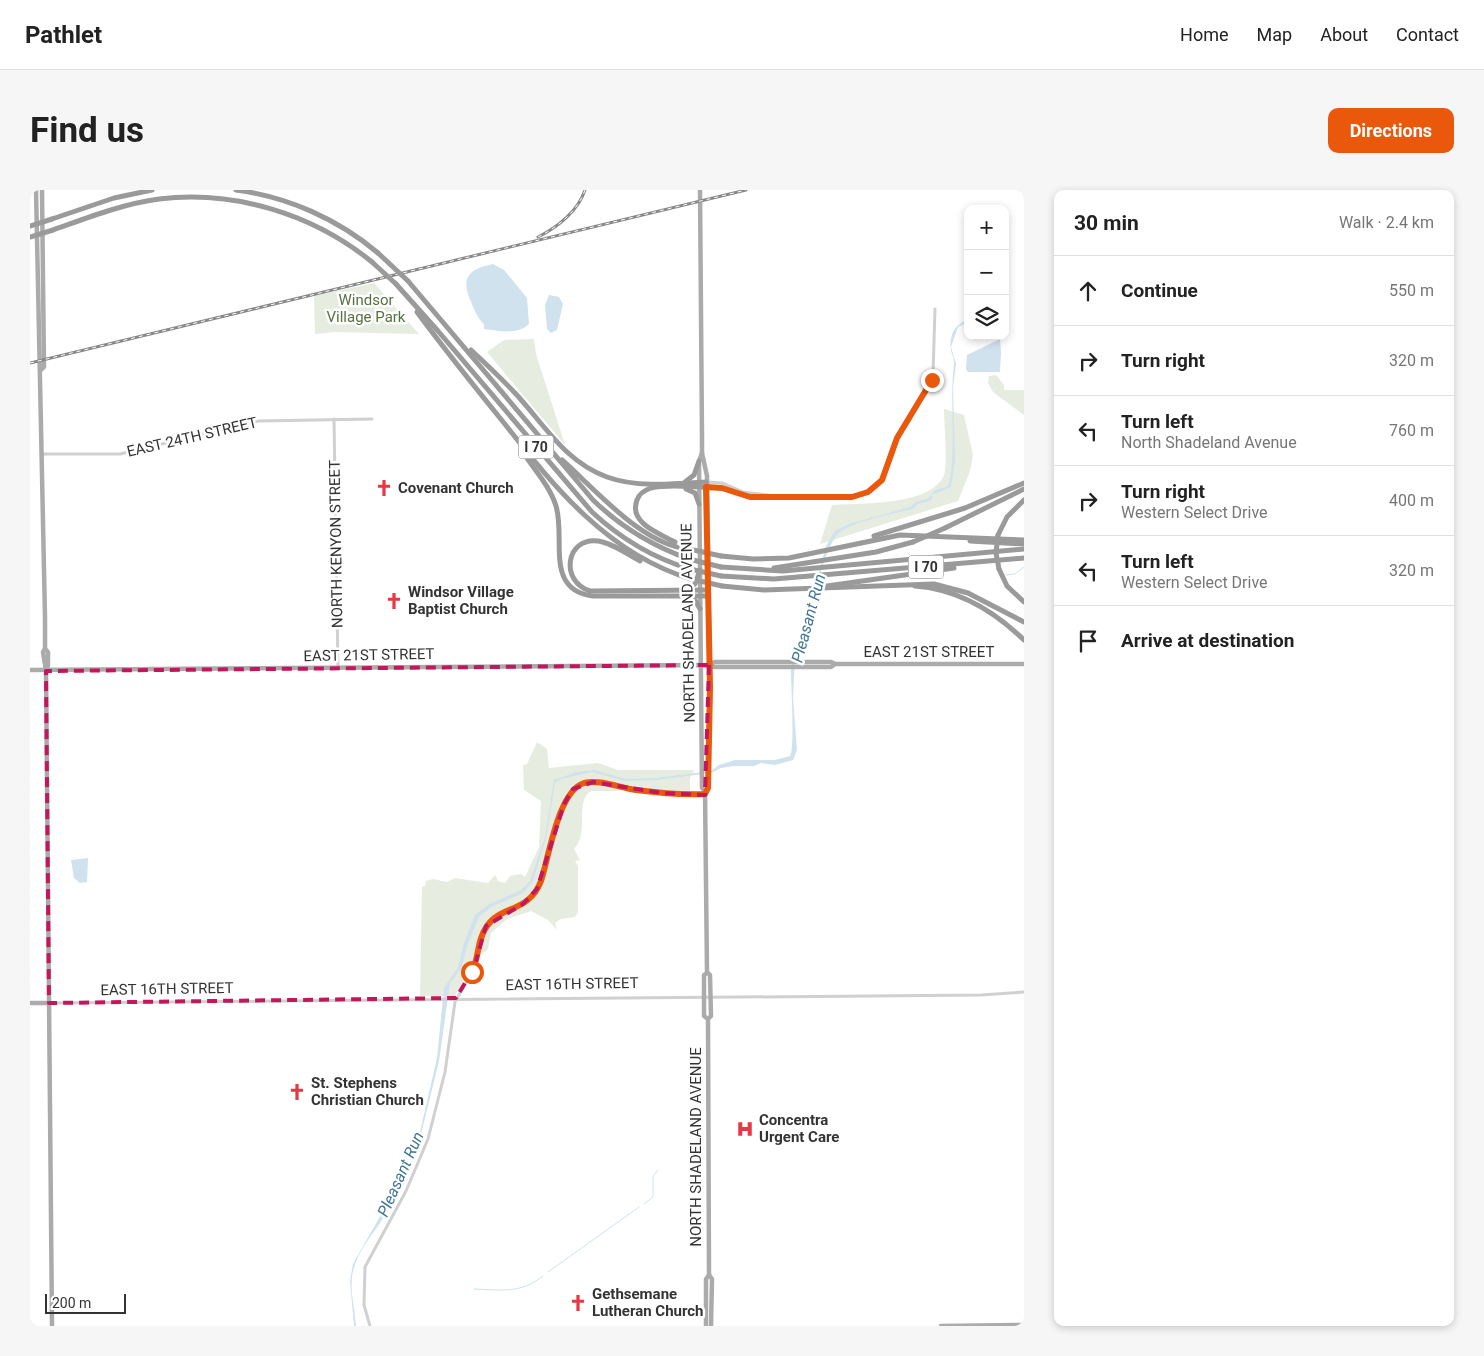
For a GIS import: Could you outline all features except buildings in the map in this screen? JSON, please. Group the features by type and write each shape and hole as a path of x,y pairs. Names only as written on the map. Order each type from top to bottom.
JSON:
{"highway":[{"path":"30,226 114,198 152,190"},
{"name":"I 70","path":"236,190 269,196 311,212 351,233 378,253 408,281 456,336 590,497 613,519 643,539 690,559 721,567 764,570 1024,549"},
{"name":"I 70","path":"30,237 114,209 158,199 198,197 235,200 274,209 307,221 344,241 372,262 396,284 442,335 592,512 618,534 639,547 690,569 721,576 759,580 1024,558"},
{"path":"405,295 510,431 587,519 626,549 662,568"},
{"path":"456,336 515,394 562,449 586,468 608,478 626,482 706,485"},
{"path":"510,431 555,502 558,518 560,566 570,586 581,593 594,596 700,596 707,593"},
{"path":"550,450 600,498 624,517 659,538 689,549 721,556 767,559 818,553 889,536 928,535 1024,540"},
{"path":"689,549 644,524 635,511 638,498 645,490 654,487 680,485 691,479 700,461"},
{"path":"838,548 965,508 1024,483"},
{"path":"680,485 694,492 699,504"},
{"path":"814,565 834,559 889,550 913,542 946,528 1024,489"},
{"path":"1024,500 1007,517 998,535 996,553 999,569 1007,586 1024,602"},
{"path":"928,535 980,542 1024,544"},
{"path":"707,593 700,590 590,590 581,587 574,581 569,564 577,548 586,542 596,541 610,545 645,563 691,579 722,586 764,590 814,589 990,561"},
{"path":"685,590 694,585 700,570"},
{"path":"825,587 926,583 952,587 976,596 1024,622"},
{"path":"892,585 934,588 960,596 982,608 1024,640"},
{"path":"684,596 695,600 700,609"}],"main road":[{"path":"36,190 45,650 48,652 46,671 52,1326"},
{"path":"41,370 44,367 42,190"},
{"name":"NORTH SHADELAND AVENUE","path":"700,190 702,453 699,485 700,609 702,767 708,788 705,793 707,973 710,975 711,996 711,1016 708,1019 709,1275 712,1279 711,1326"},
{"name":"NORTH SHADELAND AVENUE","path":"702,453 706,461 709,665 708,766 705,781"},
{"name":"EAST 21ST STREET","path":"30,670 709,665 715,662 802,664 831,667 835,664 1024,664"},
{"name":"NORTH SHADELAND AVENUE","path":"707,973 704,975 704,1016 708,1019"},
{"name":"EAST 16TH STREET","path":"30,1002 49,1002"},
{"name":"NORTH SHADELAND AVENUE","path":"706,1326 706,1279 709,1275"},
{"path":"941,1326 1024,1325"}],"street":[{"path":"706,485 722,483 744,492 776,496 852,497 868,492 879,484 885,474 897,438 932,380 935,309"},
{"name":"EAST 24TH STREET","path":"42,454 120,454 256,421 372,419"},
{"name":"NORTH KENYON STREET","path":"334,420 338,668"},
{"path":"370,1326 364,1301 366,1265 406,1191 428,1139 442,1086 456,998 474,968 480,939 487,924 523,904 537,889 565,800 575,788 593,782 655,792 705,793"},
{"name":"EAST 16TH STREET","path":"49,1002 981,995 1024,992"}],"highlighted area":[{"path":"709,665 705,795 662,793 593,782 573,789 564,804 537,889 523,904 486,926 474,968 456,998 49,1003 46,671"}],"green space":[{"name":"Windsor Village Park","path":"374,283 419,334 334,332 315,334 314,296"},
{"path":"534,339 536,354 565,445 487,352 504,340"},
{"path":"996,375 1004,385 1004,390 1024,390 1024,415 993,392 988,383 989,376"},
{"path":"944,409 964,415 973,455 970,471 958,501 820,544 832,505 877,503 911,498 937,485 945,470"},
{"path":"537,742 547,749 549,768 598,763 618,770 694,770 690,778 690,791 656,790 612,783 617,791 591,791 583,802 581,835 574,849 580,860 575,861 578,866 578,912 575,917 561,919 555,923 557,930 548,920 531,911 507,919 491,933 488,949 474,961 455,996 420,996 422,887 425,886 426,881 433,879 447,882 455,878 488,883 495,875 498,881 505,883 510,876 521,874 525,877 539,847 541,801 524,790 523,765 527,764"}],"water":[{"path":"493,264 504,270 527,298 529,324 519,330 495,331 484,329 484,324 480,320 468,295 468,276 477,269"},
{"path":"549,295 559,297 563,304 557,330 551,333 547,329 545,305"},
{"name":"Pleasant Run","path":"964,322 964,324 958,327 951,347 953,332 956,327"},
{"path":"1000,340 1000,372 968,372 966,369 967,355"},
{"name":"Pleasant Run","path":"951,347 956,364 953,387 955,460 951,487 932,495 932,500 918,504 913,509 875,518 847,528 840,532 829,549 814,594 805,635 798,656 795,658 793,698 797,750 793,760 775,765 761,763 754,766 734,766 721,768 711,773 657,780 625,781 592,772 561,779 555,783 546,838 533,881 523,893 491,907 479,917 468,943 461,969 450,983 439,1061 421,1134 406,1159 389,1208 361,1252 352,1275 352,1297 356,1326 354,1326 350,1281 353,1264 387,1204 401,1164 415,1136 420,1132 437,1058 444,988 458,967 464,943 475,915 488,905 521,890 530,881 545,837 554,780 577,772 595,770 625,779 656,778 711,771 719,765 735,760 775,760 790,756 793,730 792,665 802,636 826,546 835,531 849,524 910,507 916,502 929,498 935,490 946,487 949,484 953,439 952,394 954,364"},
{"path":"88,858 87,882 80,883 74,878 71,860"}],"waterway":[{"path":"1005,575 1015,574 1024,567"},
{"path":"644,1204 653,1197 653,1176 658,1170"},
{"path":"548,1272 639,1207"},
{"path":"474,1289 510,1290 527,1286 543,1276"}],"railway":[{"path":"538,237 566,218 578,205 585,190"},
{"path":"30,363 746,190"}],"place":[{"name":"Covenant Church","path":"384,488"},
{"name":"Windsor Village Baptist Church","path":"394,601"},
{"name":"St. Stephens Christian Church","path":"297,1092"},
{"name":"Concentra Urgent Care","path":"745,1129"},
{"name":"Gethsemane Lutheran Church","path":"578,1303"}],"route":[{"path":"472,972 480,939 487,924 523,904 531,898 537,889 565,800 575,788 593,782 635,790 687,794 705,794 708,788 708,715 710,695 707,629 706,487 722,488 750,497 852,497 863,495 880,483 886,472 897,438 924,397 932,380"}]}
